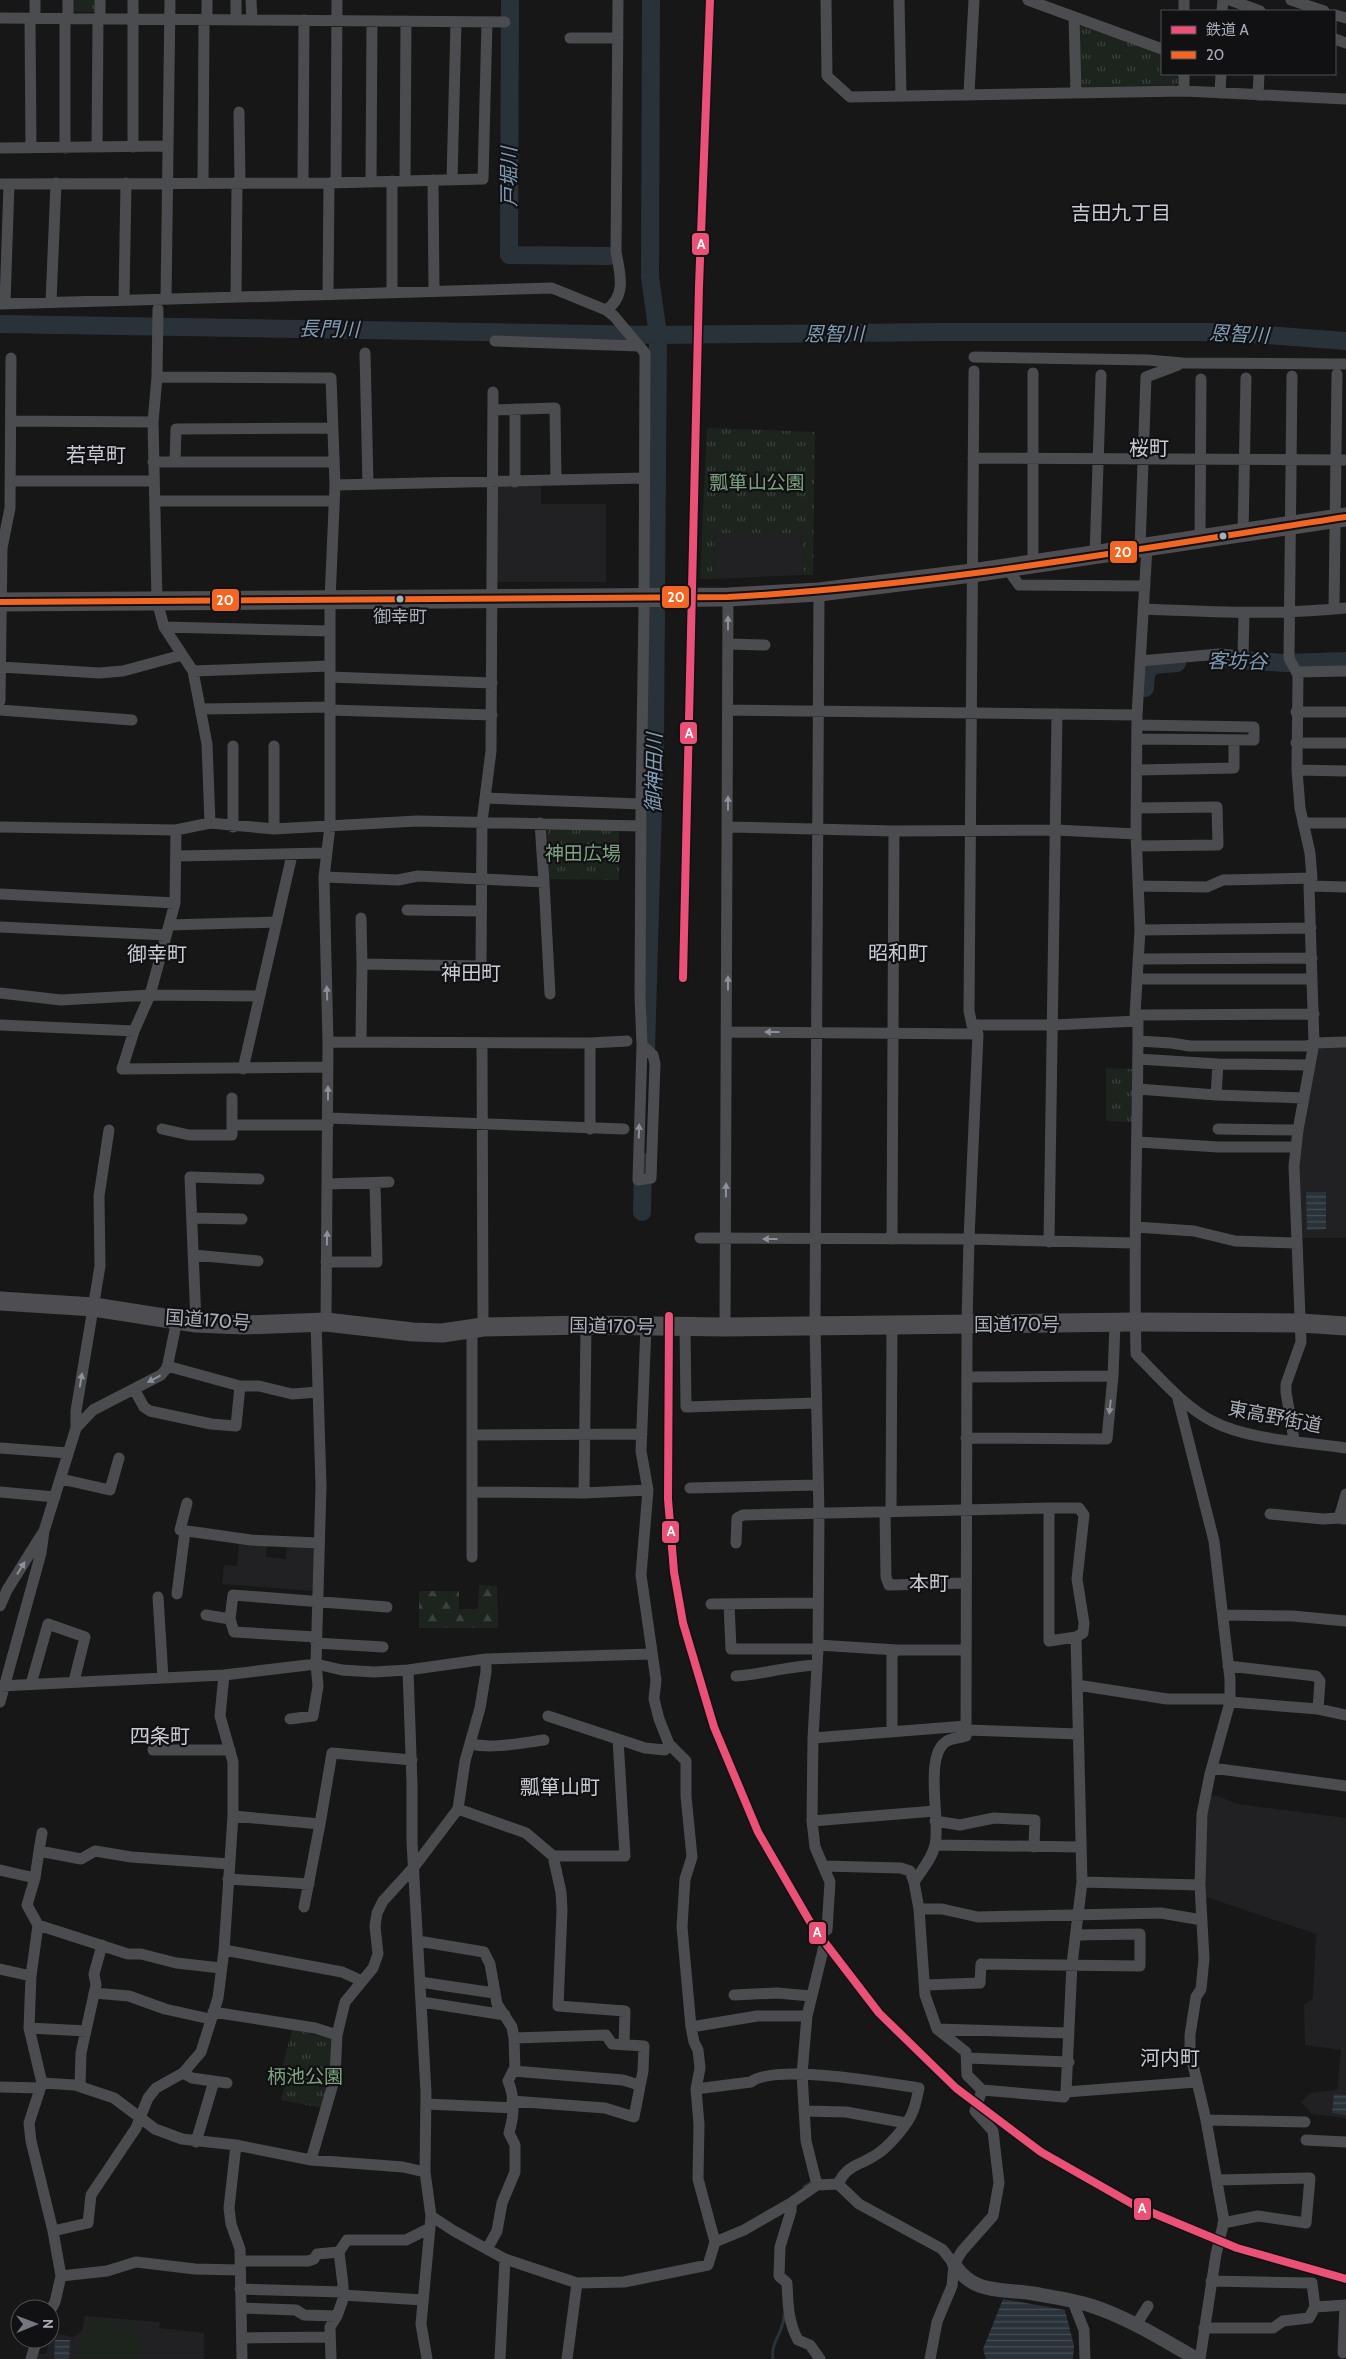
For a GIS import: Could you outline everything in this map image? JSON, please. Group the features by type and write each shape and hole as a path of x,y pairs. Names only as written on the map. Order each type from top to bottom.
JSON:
{"highway":[{"path":"1,602 491,600 728,597 819,592 972,573 1340,518"},
{"name":"国道170号","path":"0,1301 94,1307 196,1323 244,1325 321,1322 413,1332 442,1333 474,1333 586,1325 726,1327 1115,1324 1135,1322 1301,1323 1346,1326"}],"street":[{"path":"31,148 33,18 35,0"},
{"path":"65,148 68,0"},
{"path":"97,147 100,0"},
{"path":"133,147 134,0"},
{"path":"166,299 170,0"},
{"path":"203,182 205,19 207,0"},
{"path":"236,0 236,20"},
{"path":"252,0 252,20"},
{"path":"328,294 333,183 337,0"},
{"path":"610,313 620,294 620,276 616,252 618,0"},
{"path":"826,0 827,76 850,97 969,93 1184,91 1346,99"},
{"path":"899,0 901,95"},
{"path":"969,93 974,0"},
{"path":"1028,0 1161,49"},
{"path":"1230,0 1257,10"},
{"path":"1291,0 1303,2 1322,10"},
{"path":"1074,17 1076,93"},
{"path":"0,18 505,22"},
{"path":"303,183 304,20"},
{"path":"371,182 372,21"},
{"path":"404,181 406,21"},
{"path":"452,180 456,22"},
{"path":"487,22 484,179 333,183 126,182 5,184 2,304 392,291 552,288 610,313 646,353 644,478 651,597 640,804 640,997 647,1049 644,1179"},
{"path":"570,38 618,38"},
{"path":"1184,75 1184,91"},
{"path":"1220,93 1221,75"},
{"path":"1258,95 1259,75"},
{"path":"236,297 239,112"},
{"path":"0,148 168,146"},
{"path":"433,180 434,290"},
{"path":"392,181 392,291"},
{"path":"124,300 126,182"},
{"path":"51,302 56,183"},
{"path":"106,301 158,310 165,305 209,298"},
{"path":"158,310 157,377 153,422 157,601 164,627 193,671 207,744 210,823"},
{"path":"495,341 638,344"},
{"path":"365,353 368,484"},
{"path":"974,357 1148,360 1183,363 1346,364"},
{"path":"0,701 2,548 10,508 11,358"},
{"name":"東高野街道","path":"1183,363 1146,377 1142,459 1145,586 1137,720 1136,834 1140,930 1136,1018 1138,1042 1138,1142 1134,1243 1136,1354 1177,1395 1212,1422 1235,1431 1346,1448"},
{"path":"914,1882 928,1861 935,1845 935,1778 938,1750 948,1740 966,1736 966,1324 975,1030 968,1010 973,712 974,371"},
{"path":"1033,373 1033,564"},
{"path":"1144,609 1244,613 1340,609 1341,460 1337,374"},
{"path":"1095,555 1101,375"},
{"path":"1292,376 1289,658 1296,672 1298,691 1296,712 1297,770 1300,808 1310,853 1314,1014 1314,1042 1298,1130 1294,1166 1301,1342 1286,1384 1294,1440"},
{"path":"157,377 331,378 335,485 330,600 330,826 325,854 324,877 328,1122 326,1262 318,1392 321,1486 316,1640 318,1686 313,1716 290,1719"},
{"path":"1243,534 1246,378"},
{"path":"1200,540 1201,379"},
{"path":"362,964 481,966 482,822 491,751 492,716 493,392"},
{"path":"493,410 555,408 556,480"},
{"path":"515,409 515,482"},
{"path":"11,421 153,422"},
{"path":"175,462 176,429 333,428"},
{"path":"973,458 1341,460"},
{"path":"153,462 334,462"},
{"path":"335,485 644,478"},
{"path":"10,481 153,481"},
{"path":"155,501 334,501"},
{"path":"1007,568 1019,585 1145,586"},
{"path":"819,592 815,1326 819,1515 818,1647 813,1738 812,1821 815,1847 830,1882 827,1930"},
{"path":"726,1327 728,597"},
{"path":"1140,661 1219,654 1243,656 1244,613"},
{"path":"164,627 330,631"},
{"path":"728,644 765,645"},
{"path":"1,666 107,672 123,671 182,655"},
{"path":"193,671 330,672 492,682"},
{"path":"1296,672 1346,671"},
{"path":"201,709 330,708 492,716"},
{"path":"0,710 132,720"},
{"path":"728,710 1057,714 1254,727 1254,740 1137,739"},
{"path":"1296,712 1346,712"},
{"path":"1049,1242 1057,714"},
{"path":"1137,770 1234,768 1234,740"},
{"path":"1296,743 1346,743"},
{"path":"233,746 233,827"},
{"path":"274,746 274,829"},
{"path":"1297,770 1346,770"},
{"path":"485,798 640,804"},
{"path":"1136,808 1217,807 1218,845 1137,846"},
{"path":"0,828 176,830 210,823 233,827 274,829 416,821 641,826"},
{"path":"540,823 550,994"},
{"path":"1303,823 1346,823"},
{"path":"728,828 818,828 894,831 1056,830 1136,834"},
{"path":"176,830 175,903 150,995 134,1031 122,1069 328,1068"},
{"path":"892,1238 894,831"},
{"path":"176,856 325,854"},
{"path":"243,1069 292,855"},
{"path":"324,877 398,880 418,876 544,882"},
{"path":"1138,886 1208,886 1223,880 1310,882 1346,887"},
{"path":"0,894 175,903"},
{"path":"407,910 481,911"},
{"path":"361,918 361,1042"},
{"path":"0,927 167,930 277,922"},
{"path":"1140,930 1311,928"},
{"path":"1138,960 1312,958"},
{"path":"1137,979 1312,979"},
{"path":"0,993 61,1000 150,995 260,996"},
{"path":"728,1032 893,1033 975,1030 1136,1018 1314,1014"},
{"path":"0,1025 134,1031"},
{"path":"328,1042 626,1042"},
{"path":"1138,1042 1171,1043 1190,1046 1307,1046 1314,1042 1346,1042"},
{"path":"472,1556 474,1333 482,1043"},
{"path":"590,1043 590,1129"},
{"path":"1138,1059 1218,1064 1310,1065"},
{"path":"1216,1095 1218,1064"},
{"path":"1138,1089 1216,1095 1304,1098"},
{"path":"162,1129 189,1135 232,1135 232,1098"},
{"path":"232,1125 328,1122 480,1124 624,1129"},
{"path":"1218,1129 1298,1130"},
{"path":"0,1702 2,1686 41,1553 44,1531 76,1428 76,1410 100,1266 99,1196 109,1130"},
{"path":"1138,1142 1218,1147 1296,1147"},
{"path":"196,1323 190,1177 259,1179"},
{"path":"327,1184 389,1182"},
{"path":"326,1262 377,1262 375,1183"},
{"path":"192,1218 242,1219"},
{"path":"1136,1227 1194,1231 1235,1242 1297,1243"},
{"path":"700,1238 892,1238 1134,1243"},
{"path":"194,1255 258,1261"},
{"path":"76,1428 93,1410 161,1375 167,1366 177,1320"},
{"path":"966,1438 1107,1439 1113,1376 1115,1324"},
{"path":"584,1493 586,1325"},
{"path":"431,2216 505,2259 577,2283 624,2282 708,2265 715,2242 698,2179 699,2124 696,2089 700,2068 698,2050 691,2027 682,1928 684,1879 692,1857 686,1796 686,1761 669,1744 663,1733 654,1699 656,1680 641,1575 648,1490 641,1451 646,1326"},
{"path":"892,1326 886,1577 889,1585 966,1583"},
{"path":"685,1327 686,1407 816,1403"},
{"path":"167,1366 240,1386 259,1386 292,1394 318,1392"},
{"path":"967,1377 1113,1376"},
{"path":"134,1389 144,1407 150,1411 211,1424 236,1426 240,1386"},
{"path":"715,2242 744,2230 791,2203 817,2185 838,2184 859,2204 942,2249 962,2277 987,2288 1005,2292 1034,2293 1092,2306 1136,2325 1198,2359 1223,2223 1206,2120 1190,2052 1190,2035 1196,1996 1201,1989 1204,1959 1200,1886 1202,1814 1230,1700 1223,1615 1214,1542 1177,1395"},
{"path":"473,1436 642,1434"},
{"path":"0,1448 68,1454"},
{"path":"61,1479 110,1490 119,1458"},
{"path":"690,1488 818,1484"},
{"path":"472,1492 584,1493 648,1490"},
{"path":"0,1492 55,1497"},
{"path":"1270,1514 1342,1519 1346,1494"},
{"path":"187,1503 180,1530 251,1540 319,1543"},
{"path":"736,1543 737,1518 743,1515 819,1515 888,1512 1048,1508 1079,1508 1084,1515 1077,1579 1084,1623 1083,1633 1076,1637 1048,1641 1048,1508"},
{"path":"0,1606 7,1590 44,1531"},
{"path":"177,1594 185,1531"},
{"path":"383,1647 234,1632 230,1619 234,1595 387,1607"},
{"path":"158,1597 163,1678"},
{"path":"711,1604 818,1603"},
{"path":"730,1604 731,1649 818,1647 965,1650"},
{"path":"206,1615 230,1619"},
{"path":"1223,1615 1293,1616 1346,1621"},
{"path":"31,1684 48,1624 85,1637 74,1681"},
{"path":"824,1866 901,1868 910,1871 919,1909 925,1995 937,2029 966,2052 968,2058 967,2075 982,2090 1064,2097 1069,2062 1072,1964 1082,1882 1076,1637"},
{"path":"892,1732 892,1655 896,1650"},
{"path":"2,1686 224,1675 316,1664 342,1670 374,1672 408,1670 486,1659 651,1654"},
{"path":"311,2160 334,2076 337,2035 345,2002 373,1968 378,1954 377,1913 383,1900 414,1867 458,1809 465,1761 480,1708 486,1672 486,1659"},
{"path":"736,1676 761,1675 792,1666 817,1665"},
{"path":"1228,1666 1316,1676 1320,1681 1318,1709"},
{"path":"408,1670 412,1760 412,1842 422,2002 426,2104 426,2172 431,2216 421,2324 427,2359"},
{"path":"53,2231 88,2223 91,2195 142,2119 148,2098 156,2088 184,2073 201,2052 218,1998 224,1950 233,1816 233,1762 220,1716 224,1675"},
{"path":"1077,1685 1167,1699 1230,1700 1318,1709 1346,1714"},
{"path":"548,1716 645,1748 665,1750 669,1744"},
{"path":"813,1738 966,1728 1078,1734"},
{"path":"553,1856 625,1856 618,1739"},
{"path":"470,1744 482,1747 501,1746 544,1740"},
{"path":"153,1750 230,1750"},
{"path":"304,1907 332,1753 412,1760"},
{"path":"1212,1768 1346,1786"},
{"path":"458,1809 526,1832 553,1856 561,1892 562,1910 558,2006 625,2012 624,2044"},
{"path":"233,1816 320,1824"},
{"path":"812,1821 935,1816 960,1824 994,1818 1034,1820 1034,1847"},
{"path":"42,1833 35,1878 27,1905 38,1925 31,1976 29,2028 41,2086 29,2123 31,2141 53,2231 61,2276 56,2299"},
{"path":"935,1845 1080,1847"},
{"path":"39,1850 82,1859 95,1851 132,1857 229,1864"},
{"path":"0,1870 35,1878"},
{"path":"228,1879 309,1884"},
{"path":"1082,1882 1200,1886"},
{"path":"919,1909 942,1909 978,1917 1161,1913 1202,1920"},
{"path":"38,1925 128,1954 141,1954 176,1963 221,1968"},
{"path":"925,1985 980,1983 981,1964 1140,1966 1140,1934 1076,1935"},
{"path":"418,1941 484,1952 490,1964 497,2004 512,2027 515,2070 508,2081 512,2090 513,2119 509,2133 515,2145 515,2172 502,2203 497,2231 487,2249"},
{"path":"80,2086 81,2053 96,1985 94,1974 102,1945"},
{"path":"817,2185 806,2141 802,2074 807,2016 824,1946"},
{"path":"224,1950 342,1972 362,1981"},
{"path":"0,1969 31,1976"},
{"path":"420,1982 494,1993"},
{"path":"94,1993 129,1996 165,2009 315,2028 337,2035"},
{"path":"734,1995 777,1993 811,1996"},
{"path":"422,2002 504,2015"},
{"path":"691,2027 757,2016 807,2016"},
{"path":"29,2028 86,2031"},
{"path":"937,2029 1069,2033"},
{"path":"426,2104 512,2104 605,2108 634,2116 642,2071 644,2046 612,2044 606,2035 514,2038"},
{"path":"968,2058 1069,2062"},
{"path":"515,2070 623,2080 639,2085"},
{"path":"184,2073 192,2078 227,2083"},
{"path":"696,2089 751,2082 758,2077 802,2074 865,2080 919,2088 913,2112 887,2146 843,2173 838,2184"},
{"path":"196,2142 214,2081"},
{"path":"1066,2092 1196,2082"},
{"path":"0,2087 80,2086 114,2098 154,2129 196,2142 236,2145 311,2160 404,2167 426,2172"},
{"path":"930,2359 937,2322 952,2286 954,2264 962,2251 993,2216 1000,2183 993,2131 975,2111 982,2090"},
{"path":"804,2110 846,2112 906,2123"},
{"path":"1206,2120 1305,2122"},
{"path":"1306,2140 1346,2142"},
{"path":"236,2145 229,2208 231,2224 240,2249 242,2359"},
{"path":"1217,2180 1310,2178 1306,2223 1258,2216 1223,2223"},
{"path":"791,2203 791,2211 780,2247 779,2276 787,2283 789,2317 792,2329 798,2340 810,2345 820,2359"},
{"path":"331,2359 330,2327 337,2316 343,2294 339,2252 347,2240 406,2240 430,2228"},
{"path":"61,2276 108,2271 136,2262 195,2269 308,2261 318,2254 339,2252"},
{"path":"500,2359 505,2259"},
{"path":"1204,2328 1273,2328 1283,2321 1309,2318 1315,2307 1312,2283 1212,2281"},
{"path":"567,2359 577,2283"},
{"path":"240,2289 423,2300"},
{"path":"1073,2302 1084,2330 1085,2359"},
{"path":"1136,2325 1148,2306"},
{"path":"1315,2307 1346,2306 1343,2353"},
{"path":"241,2308 296,2310 304,2315 337,2316"},
{"path":"242,2338 330,2337"}],"shaded area":[{"path":"495,486 541,486 541,504 606,504 606,582 495,582"},
{"path":"715,533 802,533 804,575 713,579"},
{"path":"1346,1045 1346,1238 1300,1238 1297,1162 1317,1046"},
{"path":"1306,1192 1326,1192 1326,1229 1307,1230"},
{"path":"239,1542 267,1543 266,1557 286,1559 287,1546 316,1548 314,1591 222,1584 224,1565 237,1566"},
{"path":"1210,1796 1218,1796 1237,1804 1346,1818 1346,2118 1312,2114 1301,2102 1310,2093 1337,2090 1341,2050 1305,2045 1304,2005 1313,1998 1316,1934 1206,1897 1205,1836"},
{"path":"1334,2094 1346,2095 1346,2115 1332,2113"},
{"path":"1003,2299 1065,2310 1074,2346 1073,2359 986,2359 983,2349"},
{"path":"85,2316 160,2322 159,2328 204,2333 204,2359 37,2359 37,2353 46,2354 47,2349 60,2349 60,2334 74,2337 82,2330"},
{"path":"60,2340 70,2340 69,2359 54,2359 55,2349 60,2349"}],"green space":[{"path":"71,0 98,0 98,12 71,12"},
{"path":"1083,23 1161,52 1161,75 1183,75 1183,80 1175,85 1083,87 1078,81 1079,28"},
{"name":"瓢箪山公園","path":"707,428 815,432 813,575 804,575 802,533 715,533 713,579 700,579"},
{"name":"神田広場","path":"547,826 619,828 619,880 549,879"},
{"path":"1106,1068 1133,1069 1132,1122 1106,1121"},
{"path":"479,1585 497,1586 498,1628 419,1628 419,1591 459,1591 459,1609 478,1609"},
{"name":"柄池公園","path":"292,2029 332,2039 331,2065 323,2108 281,2100 284,2088 278,2086"},
{"path":"90,2319 136,2324 136,2336 145,2340 141,2359 78,2359 81,2336 87,2333"}],"waterway":[{"name":"戸堀川","path":"510,0 509,255 609,256"},
{"name":"御神田川","path":"646,1049 655,735 658,335 650,277 651,0"},
{"name":"恩智川","path":"0,324 658,335 938,332 1227,332 1346,341"},
{"name":"客坊谷","path":"1223,659 1285,663 1346,661"},
{"name":"客坊谷","path":"1145,688 1146,673 1153,665 1177,663"},
{"name":"御神田川","path":"642,1212 643,1162"},
{"path":"804,2187 810,2183"},
{"path":"773,2359 775,2342 782,2326 784,2315"}],"rail line":[{"name":"A","path":"683,978 699,286 710,0"},
{"name":"A","path":"669,1316 668,1499 674,1572 683,1623 714,1727 758,1832 813,1927 879,2013 956,2088 1041,2152 1136,2206 1237,2248 1346,2279"}],"transit line":[{"name":"20","path":"0,602 728,597 806,592 960,575 1346,517"}],"place":[{"name":"御幸町","path":"400,599"}],"district":[{"name":"吉田九丁目","path":"1121,213"},
{"name":"桜町","path":"1149,448"},
{"name":"若草町","path":"96,455"},
{"name":"昭和町","path":"898,953"},
{"name":"御幸町","path":"157,954"},
{"name":"神田町","path":"471,973"},
{"name":"本町","path":"929,1583"},
{"name":"四条町","path":"160,1736"},
{"name":"瓢箪山町","path":"560,1787"},
{"name":"河内町","path":"1170,2058"}],"water label":[{"name":"長門川","path":"329,329"}]}
